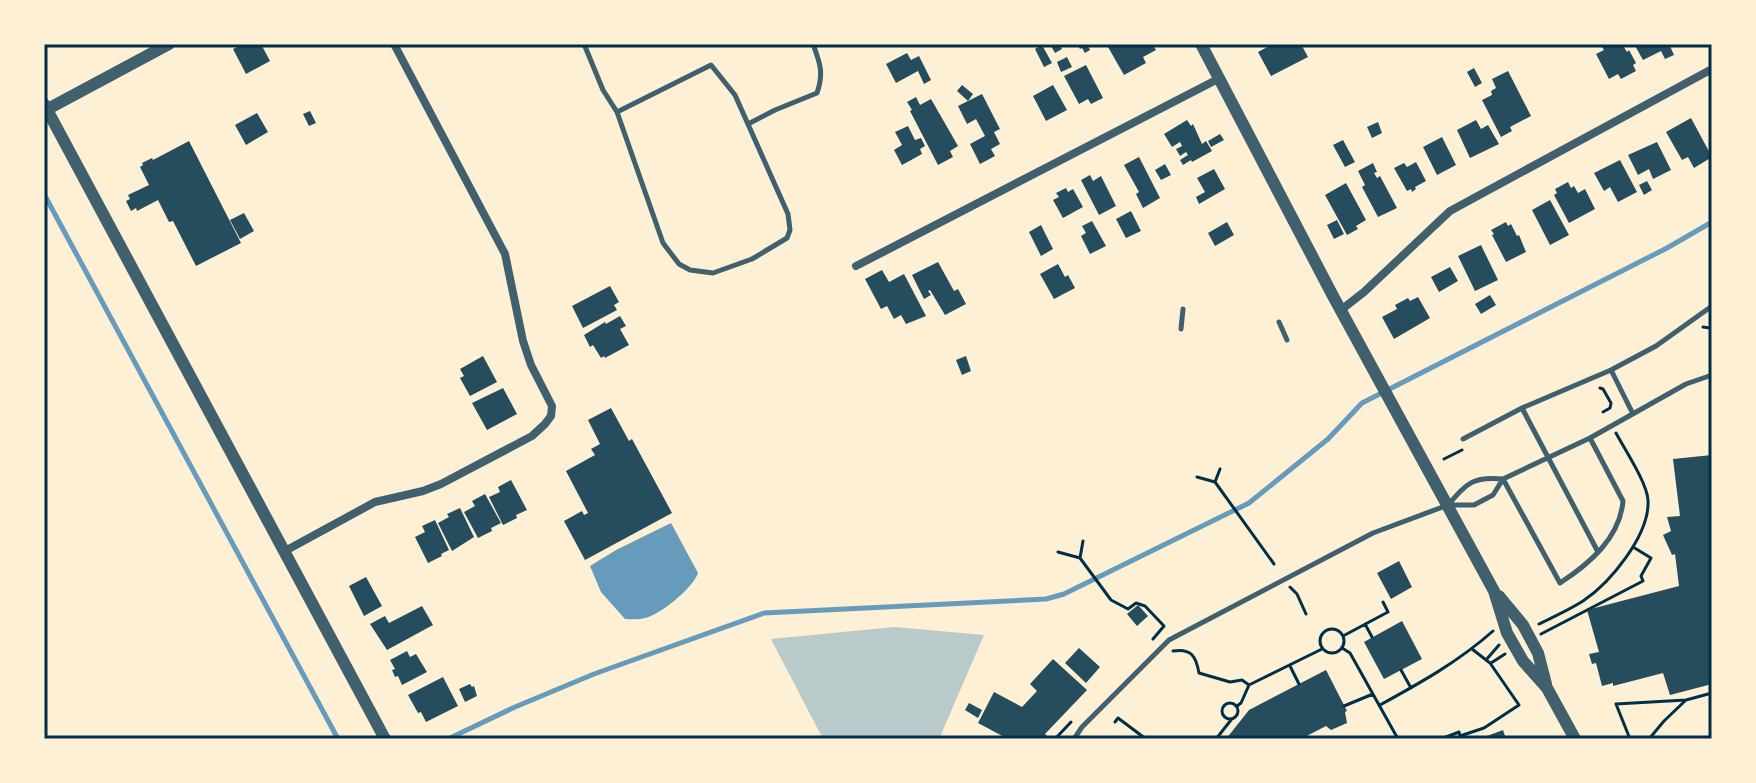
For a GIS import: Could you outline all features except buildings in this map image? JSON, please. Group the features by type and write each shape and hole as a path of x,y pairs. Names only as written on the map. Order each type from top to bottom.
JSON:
{"street":[{"path":"169,44 45,108 385,739"},
{"path":"285,551 375,502 441,484 532,436 551,416 552,406 531,365 523,341 505,254 394,44"},
{"path":"1201,44 1494,591 1515,648 1547,688 1575,739"},
{"path":"1341,310 1450,211 1712,69"},
{"path":"856,266 1220,78"}],"lane":[{"path":"584,44 603,90 617,112 663,243 679,264 690,270 713,273 752,259 787,238 790,230 788,214 735,95 711,65 617,112"},
{"path":"748,124 817,93 822,79 813,44"},
{"path":"1463,439 1656,346 1712,306"},
{"path":"1181,329 1183,309"},
{"path":"1279,322 1287,340"},
{"path":"1611,370 1633,414"},
{"path":"1448,505 1463,487 1483,477 1503,479 1590,438 1686,384 1712,375"},
{"path":"1522,408 1598,552"},
{"path":"1503,479 1560,583 1584,567 1610,539 1622,512 1623,501 1590,438"},
{"path":"1074,739 1082,727 1169,640 1373,533 1448,505 1474,505 1493,495 1503,479"}],"path":[{"path":"1701,327 1710,328 1712,336"},
{"path":"1596,389 1603,389 1611,403 1610,408 1603,412"},
{"path":"1444,459 1462,450"},
{"path":"1215,482 1220,469"},
{"path":"1197,477 1215,482 1274,564"},
{"path":"1081,559 1083,541"},
{"path":"1538,636 1643,581 1641,576 1651,558 1633,547"},
{"path":"1058,552 1081,559 1111,600 1128,609 1136,603 1145,606 1164,626 1154,638"},
{"path":"1288,584 1297,594 1306,614"},
{"path":"1343,636 1388,612 1383,602"},
{"path":"1566,610 1570,618"},
{"path":"1365,624 1372,637"},
{"path":"1237,706 1249,685 1322,649 1333,653 1342,648 1341,633 1334,629 1322,631 1322,649"},
{"path":"1380,705 1443,669 1493,631"},
{"path":"1342,648 1350,653 1398,739"},
{"path":"1441,739 1484,728 1519,705 1488,662 1472,649"},
{"path":"1171,654 1182,650 1191,653 1196,657 1199,673 1230,682 1242,680 1249,685"},
{"path":"1488,662 1494,650"},
{"path":"1488,662 1500,657"},
{"path":"1290,665 1299,684"},
{"path":"1401,670 1411,688"},
{"path":"1630,739 1616,704 1686,700 1712,693"},
{"path":"1344,706 1373,694"},
{"path":"1649,739 1686,700"},
{"path":"1231,720 1223,716 1223,708 1229,703 1237,706"},
{"path":"1216,739 1236,718 1237,706"},
{"path":"1055,739 1077,717"},
{"path":"1115,722 1118,718 1146,739"}],"shaded area":[{"path":"894,627 984,635 939,739 823,739 771,639"}],"water":[{"path":"671,523 698,573 683,593 659,612 643,619 625,619 601,592 590,566"}],"waterway":[{"path":"44,194 338,739"},
{"path":"448,739 594,674 764,613 1046,599 1064,594 1249,503 1328,439 1362,403 1667,248 1712,222"}]}
